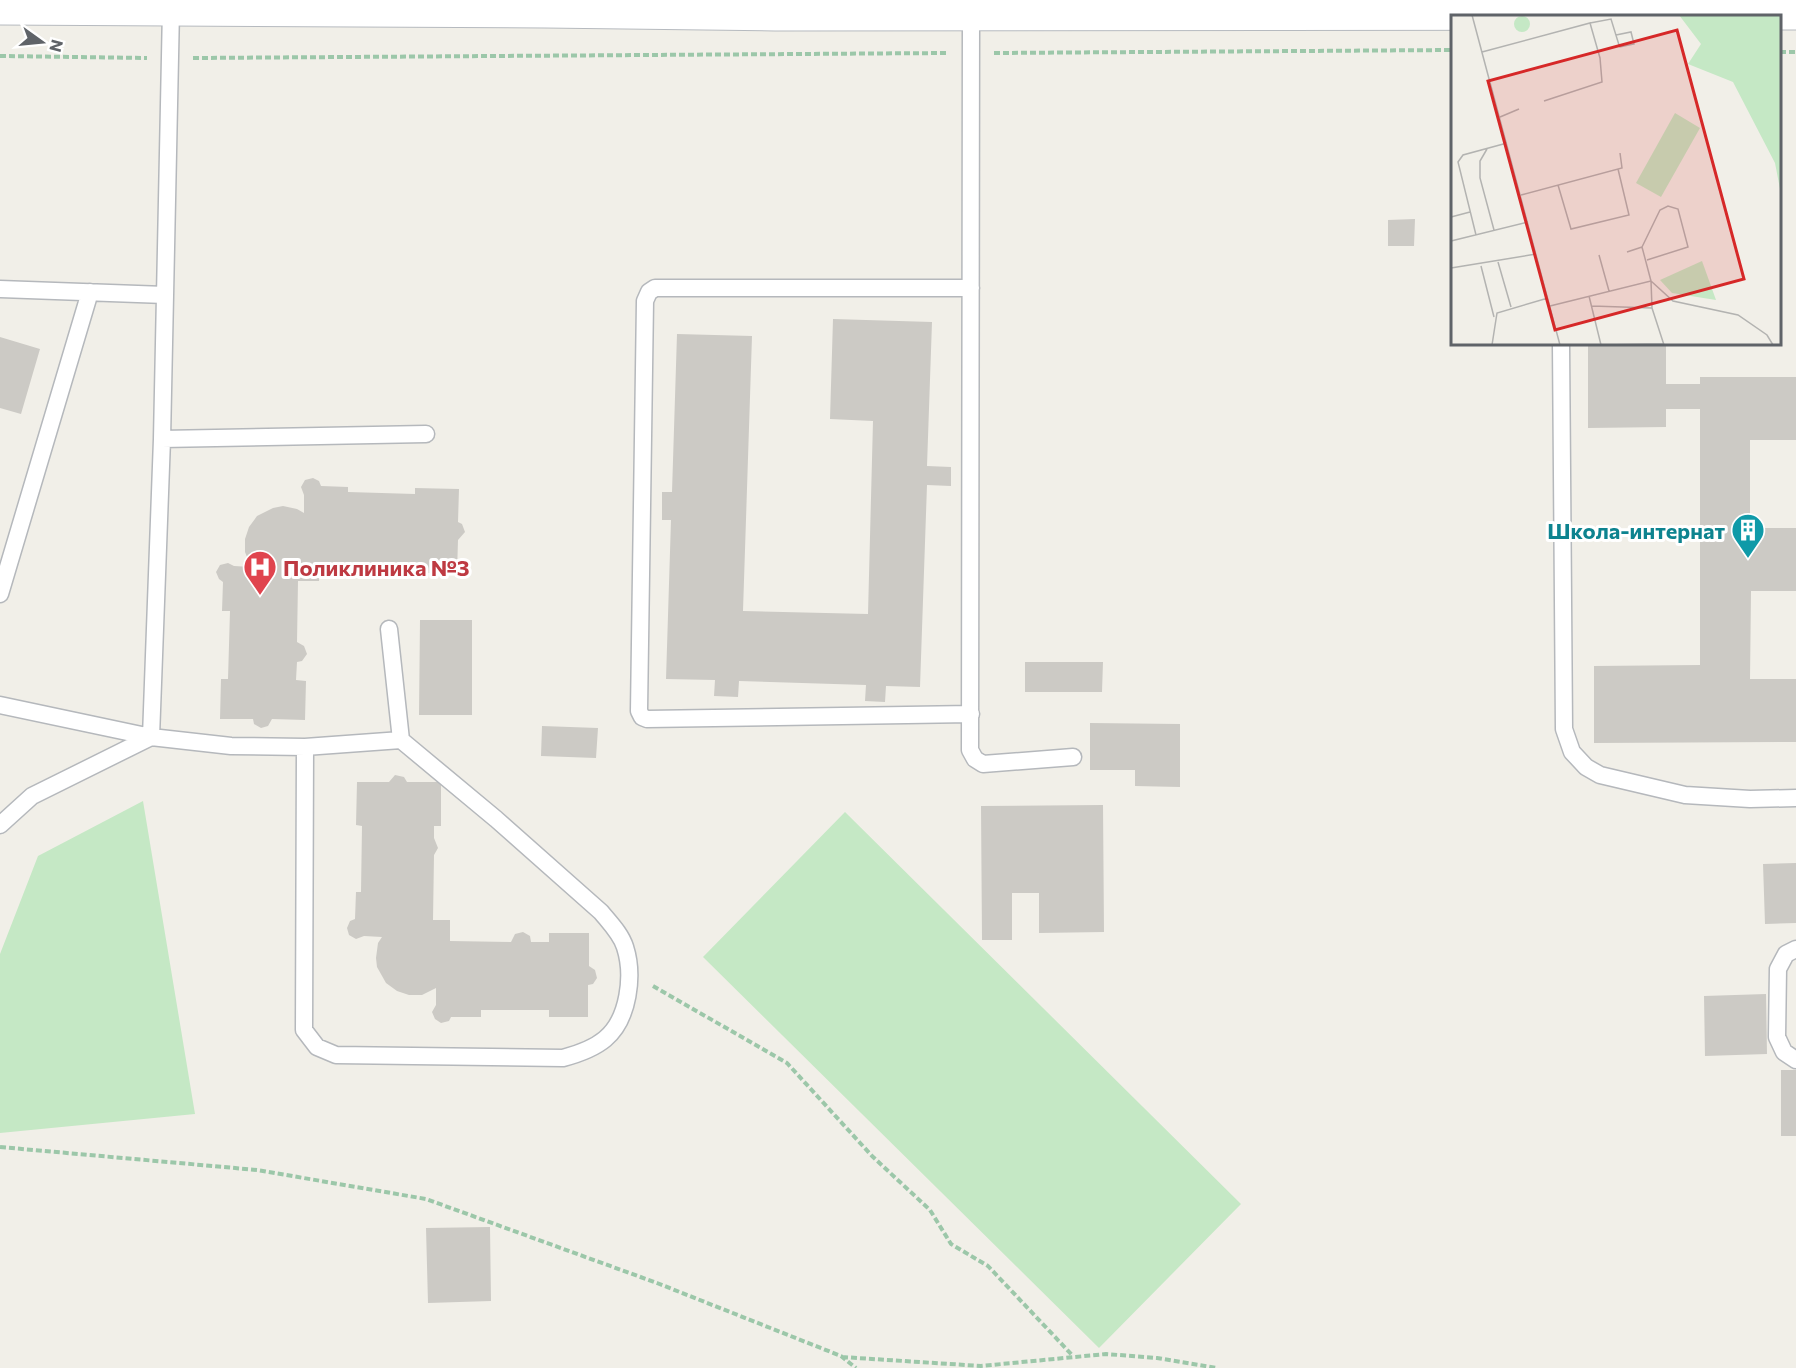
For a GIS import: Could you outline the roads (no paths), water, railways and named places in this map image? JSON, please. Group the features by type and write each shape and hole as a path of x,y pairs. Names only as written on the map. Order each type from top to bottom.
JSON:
{"main road":[{"path":"0,8 171,9 226,5 545,5 774,14 971,14 1344,6 1516,15"},
{"path":"1622,15 1796,13"}],"lane":[{"path":"151,737 162,439 171,9"},
{"path":"971,14 970,750 975,759 983,764 1073,757"},
{"path":"971,288 655,288 649,292 645,301 639,711 642,717 647,719 971,714"},
{"path":"0,289 165,295"},
{"path":"0,594 90,292"},
{"path":"1561,345 1564,729 1572,752 1587,767 1600,775 1685,795 1750,799 1796,798"},
{"path":"162,439 426,434"},
{"path":"305,747 304,1030 317,1047 336,1055 563,1058 592,1048 606,1038 616,1027 628,990 629,972 625,947 615,929 601,912 401,740 389,629"},
{"path":"0,705 151,737 231,746 305,747 401,740"},
{"path":"0,825 32,795 151,737"},
{"path":"1796,949 1786,954 1778,969 1777,1025 1777,1037 1784,1052 1796,1060"}],"place":[{"name":"Школа-интернат","path":"1748,559"},
{"name":"Поликлиника №3","path":"260,596"}]}
